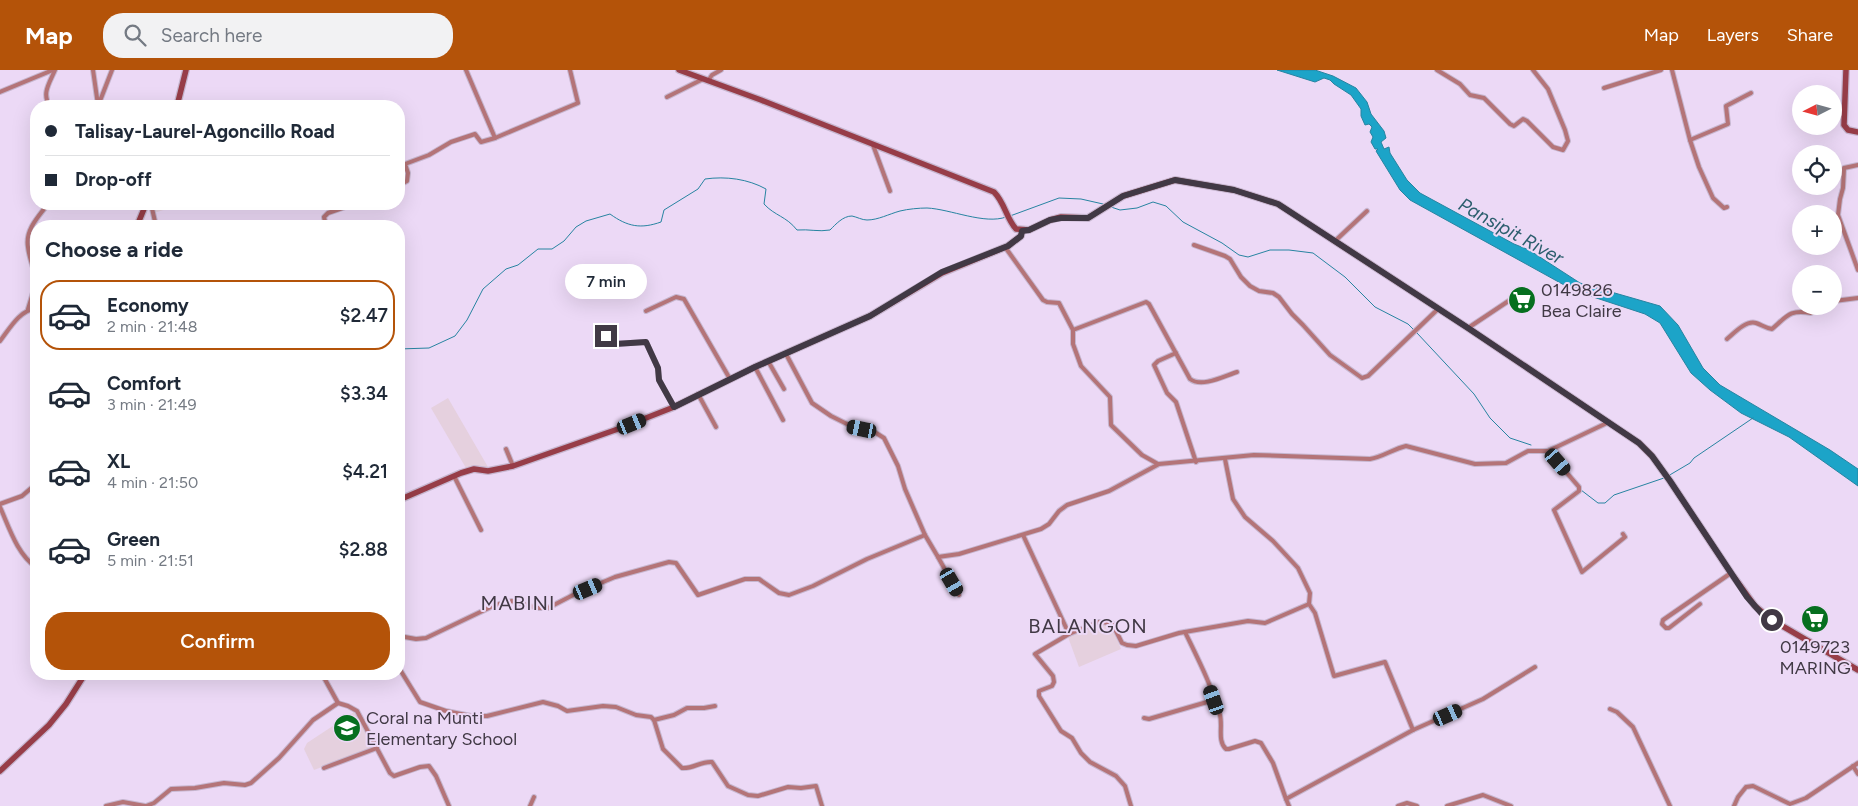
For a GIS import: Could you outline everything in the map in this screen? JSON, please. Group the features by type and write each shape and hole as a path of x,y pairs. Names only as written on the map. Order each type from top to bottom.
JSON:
{"main road":[{"path":"178,100 186,70"},
{"path":"679,70 761,100 994,192 1001,199 1016,230 1029,230 1050,220 1061,218 1088,218 1123,196 1175,180 1234,190 1278,204 1639,443 1670,481 1751,602 1762,614 1858,670"},
{"path":"1846,70 1844,125 1848,130 1858,132"},
{"path":"405,497 474,469 488,471 513,466 674,407 755,367 870,316 942,272 1016,241 1021,236 1022,231"},
{"path":"0,771 49,725 66,704 81,680"}],"street":[{"path":"0,92 54,70"},
{"path":"46,100 45,94 54,70"},
{"path":"93,70 97,100"},
{"path":"100,100 112,70"},
{"path":"466,70 496,138"},
{"path":"405,182 407,181 408,173 405,164 429,155 452,142 475,134 481,142 496,138 578,103 570,70"},
{"path":"667,97 706,80 721,70"},
{"path":"1436,70 1460,84 1470,94 1484,98 1510,124 1514,126 1523,119 1553,147 1563,150 1568,141 1566,130 1548,89 1533,70"},
{"path":"1604,88 1662,70"},
{"path":"1672,70 1690,140 1713,198 1724,208 1727,207"},
{"path":"1690,140 1728,124 1726,106 1751,93"},
{"path":"873,145 890,190"},
{"path":"1858,165 1844,168 1844,188 1840,199 1838,215 1858,270"},
{"path":"325,220 324,217 328,213 337,210"},
{"path":"1335,241 1367,211"},
{"path":"30,228 28,247 30,255"},
{"path":"1194,245 1230,259 1250,286 1259,291 1273,293 1279,297 1330,355 1362,378 1368,376 1438,309"},
{"path":"1005,247 1043,300 1060,303 1073,330 1073,344 1081,366 1110,397 1111,425 1142,455 1159,464"},
{"path":"1468,328 1519,294"},
{"path":"646,311 676,297 684,299 730,379"},
{"path":"1842,300 1858,298"},
{"path":"0,341 22,313 28,309 30,302"},
{"path":"1073,330 1146,302 1149,304 1194,382 1203,382 1237,372"},
{"path":"1727,339 1748,322 1755,322 1766,328 1772,328 1792,312"},
{"path":"601,331 615,344 646,342 658,368 659,380 674,407"},
{"path":"1176,353 1158,361 1154,365 1167,393 1176,402 1196,462"},
{"path":"786,354 812,403 831,416 851,426 873,431 884,438 898,466 905,490 925,535 959,595"},
{"path":"768,361 784,389"},
{"path":"755,367 783,420"},
{"path":"698,394 716,427"},
{"path":"938,557 959,554 1041,529 1049,524 1059,511 1067,505 1109,491 1159,464 1254,455 1370,459 1377,458 1395,448 1406,446 1475,464 1506,463 1528,451 1548,450 1609,422"},
{"path":"506,449 513,466"},
{"path":"1548,450 1579,487 1579,491 1554,510 1582,572 1625,537 1623,534"},
{"path":"1225,458 1233,499 1245,517 1273,541 1298,568 1310,593 1309,604 1315,613 1334,676 1385,662 1413,730"},
{"path":"454,476 481,530"},
{"path":"30,489 22,496 0,505 13,537 30,562"},
{"path":"405,637 426,638 495,605 512,601 537,608 548,608 615,577 669,562 676,562 698,595 745,578 759,579 779,593 789,595 813,586 866,559 925,535"},
{"path":"1023,536 1069,634"},
{"path":"1700,604 1669,628 1662,624 1664,620 1731,573"},
{"path":"1131,806 1125,786 1116,776 1090,762 1081,753 1072,738 1061,731 1039,696 1039,691 1052,686 1054,682 1053,676 1035,654 1069,634 1099,622 1108,622 1114,626 1122,642 1127,645 1136,646 1186,632 1248,621 1264,623 1309,604"},
{"path":"1186,632 1205,674 1220,715 1220,735 1223,746 1229,749 1255,741 1261,743 1273,764 1289,806"},
{"path":"1286,799 1413,730 1482,699 1535,667"},
{"path":"405,678 420,702 446,711 471,716 487,716 543,702 558,706 567,711 603,706 616,707 636,715 651,717 654,720 663,749 682,768 686,769 704,762 712,762 716,765 728,786 753,796 788,787 816,786 822,806"},
{"path":"325,680 338,703 357,711 390,773 394,776 420,767 429,766 436,776 449,806"},
{"path":"1144,718 1214,700"},
{"path":"106,806 123,802 145,806 154,804 171,789 196,788 224,783 245,785 251,783 279,758 313,720 338,703"},
{"path":"654,720 673,715 687,708 714,706"},
{"path":"1610,709 1617,712 1633,727 1670,806"},
{"path":"324,768 376,748"},
{"path":"1734,806 1746,787 1753,786 1790,804 1806,798 1858,763"},
{"path":"1853,766 1858,774"},
{"path":"1447,806 1483,795 1511,806"},
{"path":"530,806 534,797"},
{"path":"1398,806 1407,803 1417,806"}],"shaded area":[{"path":"448,398 488,467 466,468 431,408"},
{"path":"1103,623 1111,624 1121,649 1079,667 1068,637"},
{"name":"Coral na Munti Elementary School","path":"354,712 375,747 314,770 304,749 307,743"}],"water":[{"path":"1277,70 1315,70 1333,76 1356,88 1367,102 1371,114 1384,131 1386,138 1381,142 1384,149 1389,147 1390,153 1407,180 1420,193 1514,244 1529,250 1580,283 1660,306 1678,325 1703,368 1720,385 1830,450 1858,469 1858,486 1789,437 1741,413 1710,390 1691,373 1660,323 1645,314 1575,291 1410,200 1400,190 1376,151 1378,149 1375,149 1371,142 1373,137 1370,132 1372,127 1369,124 1365,125 1361,116 1361,109 1351,95 1330,80 1324,78 1315,82"}],"waterway":[{"path":"405,349 429,348 455,336 467,320 483,289 506,269 518,265 538,249 552,249 564,241 576,227 586,221 610,214 623,222 635,226 647,226 661,222 664,210 698,189 705,179 737,179 766,189 764,204 797,230 830,230 849,216 871,220 900,211 921,208 936,209 978,218 998,219 1006,217"},
{"path":"1010,216 1059,198 1081,199 1103,204"},
{"path":"1111,207 1120,210 1137,208 1153,202 1166,206 1183,222 1222,243 1239,255 1248,257 1270,250 1313,253 1345,277 1375,307 1408,324 1414,330"},
{"path":"1417,333 1474,394 1490,418 1510,438 1531,445"},
{"path":"1668,476 1690,463 1694,458 1753,418"},
{"path":"1547,453 1553,460"},
{"path":"1581,490 1598,503 1605,503 1614,495 1664,478"}],"place":[{"name":"0149826 Bea Claire","path":"1522,300"},
{"name":"0149723 MARING","path":"1815,619"},
{"name":"Coral na Munti Elementary School","path":"347,728"}],"district":[{"name":"MABINI","path":"518,603"},
{"name":"BALANGON","path":"1088,626"}],"route":[{"path":"606,336 615,344 646,342 658,368 659,380 674,407 755,367 870,316 942,272 1008,246 1021,236 1022,231 1029,230 1050,220 1088,218 1123,196 1175,180 1234,190 1278,204 1639,443 1652,456 1670,481 1747,597 1762,614 1772,620"}],"water label":[{"name":"Pansipit River","path":"1511,231"}]}
